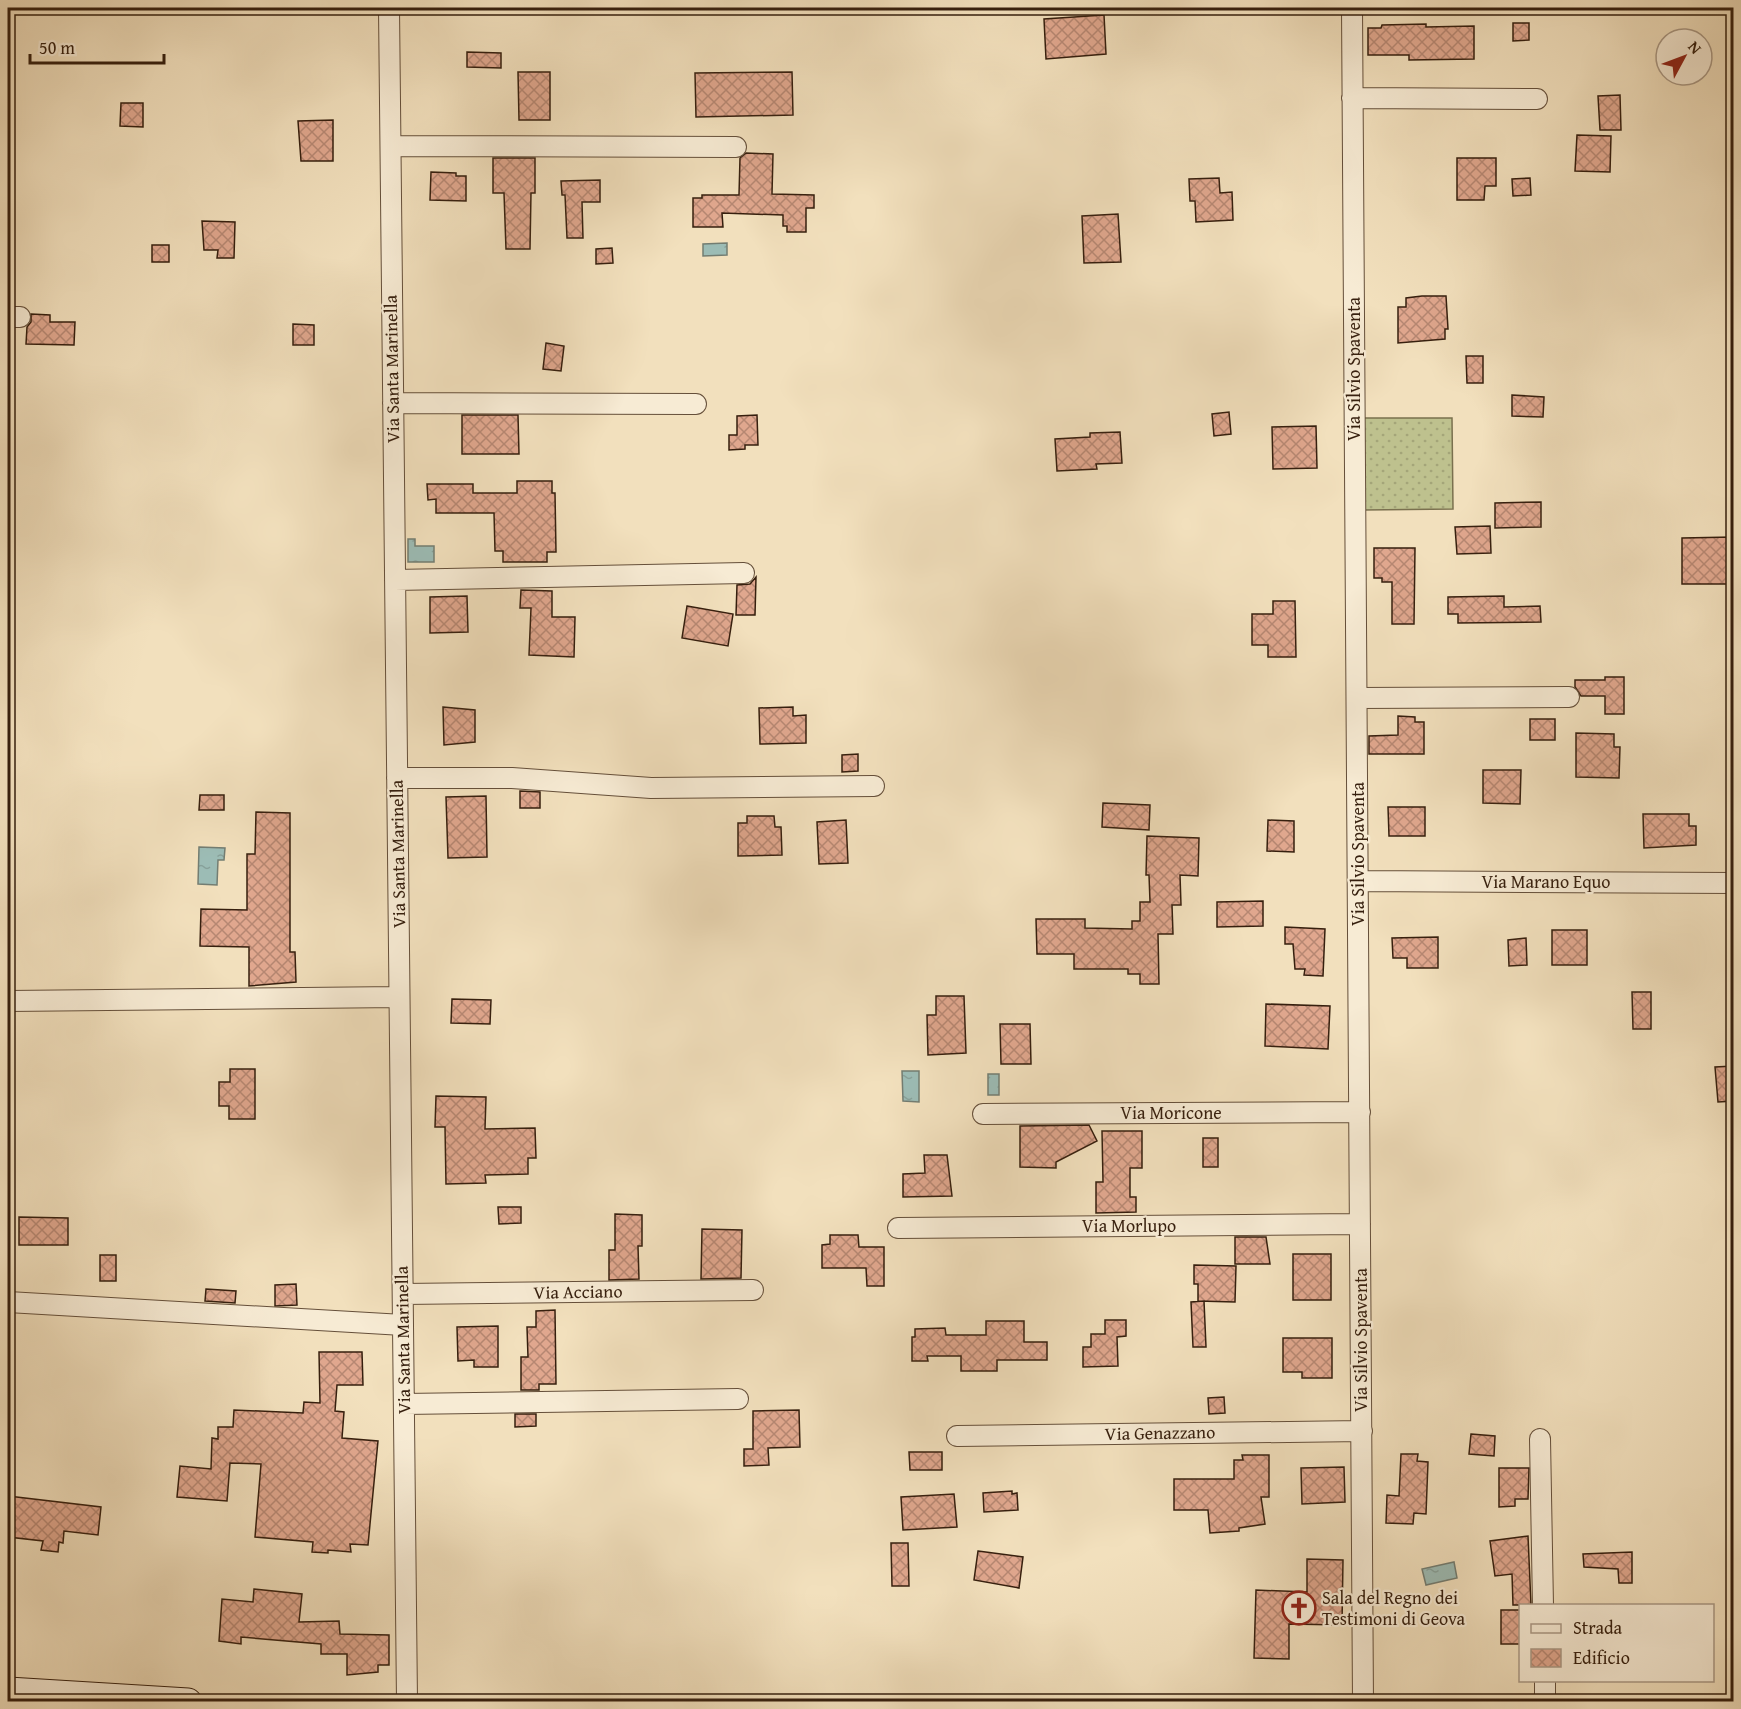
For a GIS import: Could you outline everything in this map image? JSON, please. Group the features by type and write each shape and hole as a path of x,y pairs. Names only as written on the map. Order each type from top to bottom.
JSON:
{"main road":[{"path":"8,1691 39,1698 188,1701"}],"street":[{"name":"Via Santa Marinella","path":"389,8 407,1701"},
{"name":"Via Silvio Spaventa","path":"1352,8 1363,1701"},
{"path":"1352,98 1537,99"},
{"path":"392,146 736,147"},
{"path":"393,403 696,404"},
{"path":"395,580 744,573"},
{"path":"1357,698 1569,697"},
{"path":"397,778 512,777 651,788 874,786"},
{"name":"Via Marano Equo","path":"1358,881 1734,883"},
{"path":"8,1001 399,997"},
{"name":"Via Moricone","path":"983,1114 1360,1112"},
{"name":"Via Morlupo","path":"898,1228 1360,1224"},
{"name":"Via Acciano","path":"403,1294 753,1290"},
{"path":"8,1302 403,1325"},
{"path":"404,1404 738,1399"},
{"name":"Via Genazzano","path":"957,1436 1362,1431"},
{"path":"1540,1439 1543,1604"},
{"path":"1545,1682 1545,1701"}],"green space":[{"path":"1363,418 1452,418 1453,509 1364,510"}],"water":[{"path":"727,243 727,255 703,256 703,244"},
{"path":"408,539 415,539 415,546 434,546 434,562 408,562"},
{"path":"199,847 225,848 224,860 218,860 217,885 198,884"},
{"path":"902,1071 919,1071 919,1102 903,1101"},
{"path":"988,1074 999,1074 999,1095 988,1095"},
{"path":"1454,1562 1457,1578 1426,1585 1422,1569"}],"building":[{"path":"1104,15 1106,54 1046,59 1044,19"},
{"path":"1513,23 1529,23 1529,40 1513,41"},
{"path":"1426,24 1426,27 1474,26 1474,59 1409,60 1409,55 1368,55 1368,28 1381,28 1382,25"},
{"path":"467,52 501,53 501,68 467,67"},
{"path":"518,72 550,72 550,120 519,120"},
{"path":"792,72 793,115 696,117 695,73"},
{"path":"1620,95 1621,130 1600,130 1598,96"},
{"path":"121,103 143,103 143,127 120,126"},
{"path":"333,120 333,161 301,161 298,121"},
{"path":"1577,135 1611,136 1610,172 1575,171"},
{"path":"746,153 773,154 772,194 814,195 814,208 806,208 806,232 787,232 787,226 783,226 783,215 722,213 723,227 693,227 693,198 702,198 702,195 739,195 740,158"},
{"path":"493,158 535,158 535,193 531,193 530,249 506,249 504,193 493,193"},
{"path":"1457,158 1496,158 1496,186 1485,186 1484,200 1457,200"},
{"path":"431,172 456,173 456,176 466,176 466,201 430,200"},
{"path":"1219,178 1220,193 1232,192 1233,220 1196,222 1195,201 1190,201 1189,179"},
{"path":"1530,178 1531,195 1513,196 1512,179"},
{"path":"600,180 600,202 582,202 583,238 567,238 565,195 562,195 561,181"},
{"path":"1118,214 1121,262 1084,263 1082,216"},
{"path":"202,221 235,222 234,258 217,258 218,250 204,250"},
{"path":"152,245 169,245 169,262 152,262"},
{"path":"612,248 613,263 596,264 596,249"},
{"path":"1446,296 1448,329 1445,329 1445,339 1398,343 1398,307 1406,307 1406,298"},
{"path":"31,314 50,315 50,322 75,322 74,345 26,344 27,327 31,322"},
{"path":"293,324 314,325 314,345 293,345"},
{"path":"546,343 564,346 561,371 543,369"},
{"path":"1466,356 1483,356 1483,383 1467,383"},
{"path":"1512,395 1544,397 1543,417 1512,416"},
{"path":"1229,412 1231,434 1214,436 1212,414"},
{"path":"462,415 518,415 519,454 462,454"},
{"path":"757,415 758,445 745,445 745,449 729,450 729,435 737,435 737,416"},
{"path":"1316,426 1317,468 1273,469 1272,427"},
{"path":"1120,432 1122,463 1096,464 1097,469 1057,471 1055,439 1090,437 1090,433"},
{"path":"517,481 552,481 552,493 555,493 556,552 547,552 547,562 503,562 503,551 495,551 494,513 436,513 436,499 428,500 427,484 473,484 473,493 517,493"},
{"path":"1541,502 1541,527 1495,528 1495,503"},
{"path":"1490,526 1491,553 1457,554 1455,527"},
{"path":"1733,537 1734,584 1682,584 1682,538"},
{"path":"1374,548 1415,548 1414,624 1392,624 1392,582 1382,582 1382,578 1374,578"},
{"path":"756,577 755,615 736,615 737,585 750,584"},
{"path":"521,590 552,591 552,617 575,617 574,657 529,655 531,608 520,608"},
{"path":"467,596 468,632 430,633 430,597"},
{"path":"1504,596 1504,607 1540,606 1541,622 1458,623 1458,614 1448,614 1448,597"},
{"path":"1273,601 1295,601 1296,657 1268,657 1268,645 1252,645 1252,614 1273,614"},
{"path":"687,606 733,614 728,646 682,638"},
{"path":"1605,677 1624,677 1624,714 1605,714 1605,696 1581,696 1575,687 1575,680 1605,680"},
{"path":"443,707 475,710 475,742 444,745"},
{"path":"793,707 793,716 806,715 806,743 760,744 759,708"},
{"path":"1398,716 1415,717 1415,722 1424,722 1424,754 1369,754 1369,736 1398,735"},
{"path":"1530,719 1555,719 1555,740 1530,740"},
{"path":"1576,733 1614,734 1614,747 1620,747 1619,778 1576,777"},
{"path":"858,754 858,771 842,772 842,755"},
{"path":"1483,770 1521,770 1520,804 1483,803"},
{"path":"520,791 540,792 540,808 520,808"},
{"path":"200,795 224,795 224,810 199,810"},
{"path":"486,796 487,857 448,858 446,797"},
{"path":"1103,803 1150,805 1149,830 1102,827"},
{"path":"1388,807 1425,807 1425,836 1389,836"},
{"path":"256,812 290,813 290,952 295,952 296,982 249,986 249,947 200,946 201,909 247,910 247,854 255,854"},
{"path":"1643,814 1689,814 1689,826 1696,826 1696,845 1644,848"},
{"path":"747,816 774,816 775,827 781,827 782,855 738,856 738,823 747,823"},
{"path":"846,820 848,863 819,864 817,822"},
{"path":"1268,820 1294,821 1294,852 1267,851"},
{"path":"1147,836 1199,838 1198,876 1180,875 1181,905 1172,905 1173,934 1158,934 1159,984 1140,984 1140,974 1128,974 1128,969 1074,969 1074,954 1037,954 1036,919 1085,919 1085,928 1132,929 1132,921 1140,921 1140,902 1150,902 1149,875 1146,875"},
{"path":"1263,901 1263,926 1217,927 1217,902"},
{"path":"1285,927 1325,929 1323,976 1304,975 1305,969 1295,969 1293,944 1285,944"},
{"path":"1552,930 1587,930 1587,965 1552,965"},
{"path":"1438,937 1438,968 1407,968 1407,958 1393,958 1392,938"},
{"path":"1526,938 1527,965 1509,966 1508,940"},
{"path":"1632,992 1651,992 1651,1029 1633,1029"},
{"path":"936,996 964,996 966,1053 928,1055 927,1015 936,1015"},
{"path":"452,999 491,1000 490,1024 451,1023"},
{"path":"1266,1004 1330,1006 1328,1049 1265,1046"},
{"path":"1000,1024 1030,1024 1031,1064 1001,1064"},
{"path":"1734,1066 1734,1101 1718,1102 1715,1067"},
{"path":"230,1069 255,1069 255,1119 229,1119 229,1106 219,1106 219,1082 230,1082"},
{"path":"436,1096 486,1097 485,1129 535,1128 536,1158 528,1158 528,1174 485,1175 486,1183 446,1184 445,1127 435,1127"},
{"path":"1089,1125 1097,1141 1056,1162 1056,1168 1020,1167 1020,1126"},
{"path":"1102,1131 1142,1131 1142,1168 1130,1168 1130,1197 1136,1197 1136,1212 1096,1213 1096,1182 1103,1182"},
{"path":"1203,1138 1218,1138 1218,1167 1203,1167"},
{"path":"924,1155 947,1155 952,1196 903,1197 903,1174 925,1173"},
{"path":"498,1207 521,1207 521,1223 499,1224"},
{"path":"615,1214 642,1215 642,1246 638,1246 639,1279 609,1280 609,1250 615,1250"},
{"path":"19,1217 68,1218 68,1245 19,1245"},
{"path":"702,1229 742,1230 741,1278 701,1279"},
{"path":"830,1235 858,1235 859,1247 884,1247 884,1286 867,1286 866,1268 822,1268 822,1245 830,1244"},
{"path":"1235,1237 1266,1237 1270,1264 1235,1264"},
{"path":"1293,1254 1331,1254 1331,1300 1293,1300"},
{"path":"100,1255 116,1255 116,1281 100,1281"},
{"path":"1194,1265 1236,1266 1235,1302 1198,1301 1198,1284 1194,1284"},
{"path":"296,1284 297,1305 275,1306 275,1285"},
{"path":"206,1289 236,1291 235,1303 205,1301"},
{"path":"1204,1301 1206,1347 1193,1347 1191,1302"},
{"path":"555,1310 556,1384 539,1384 539,1390 521,1390 521,1357 528,1357 527,1327 536,1327 536,1311"},
{"path":"1105,1320 1126,1320 1126,1336 1117,1337 1118,1366 1083,1367 1083,1347 1091,1347 1091,1334 1105,1334"},
{"path":"986,1321 1024,1321 1024,1342 1047,1342 1047,1360 997,1360 997,1371 961,1371 961,1356 927,1356 928,1361 912,1361 912,1337 915,1337 915,1329 945,1328 946,1335 986,1335"},
{"path":"498,1326 498,1367 474,1367 474,1360 458,1361 457,1327"},
{"path":"1283,1338 1332,1338 1332,1378 1302,1378 1302,1372 1283,1372"},
{"path":"319,1352 362,1352 363,1385 337,1385 335,1411 344,1412 342,1438 378,1441 368,1545 350,1544 351,1552 328,1550 328,1553 312,1552 313,1542 255,1537 261,1464 230,1463 227,1501 177,1497 180,1466 211,1469 212,1438 218,1439 218,1427 233,1427 234,1410 303,1413 304,1402 320,1403"},
{"path":"1224,1397 1225,1413 1209,1414 1208,1398"},
{"path":"799,1410 800,1447 768,1448 769,1465 744,1466 744,1449 753,1449 753,1411"},
{"path":"515,1414 536,1414 536,1426 515,1427"},
{"path":"1471,1434 1495,1436 1494,1456 1469,1454"},
{"path":"909,1452 942,1452 942,1470 910,1470"},
{"path":"1401,1454 1418,1454 1417,1461 1428,1462 1426,1514 1414,1513 1413,1524 1386,1523 1387,1495 1399,1496"},
{"path":"1242,1455 1269,1455 1269,1497 1261,1497 1265,1524 1239,1528 1239,1531 1210,1533 1208,1510 1174,1510 1174,1479 1234,1479 1234,1460 1243,1460"},
{"path":"1344,1467 1345,1502 1302,1504 1301,1468"},
{"path":"1499,1468 1529,1468 1528,1499 1515,1499 1515,1506 1499,1507"},
{"path":"1012,1491 1012,1494 1017,1493 1018,1510 984,1512 983,1493"},
{"path":"954,1494 957,1527 903,1530 901,1497"},
{"path":"8,1496 101,1507 98,1535 64,1531 63,1543 59,1542 58,1552 41,1550 43,1541 8,1537"},
{"path":"1528,1536 1531,1604 1513,1605 1512,1574 1495,1576 1490,1541"},
{"path":"891,1543 908,1543 909,1586 892,1586"},
{"path":"978,1551 1023,1557 1019,1588 974,1580"},
{"path":"1632,1552 1632,1583 1619,1583 1618,1569 1584,1567 1583,1554"},
{"name":"Sala del Regno dei Testimoni di Geova","path":"1307,1559 1343,1560 1342,1625 1289,1624 1289,1659 1254,1658 1256,1590 1307,1592"},
{"path":"254,1589 302,1594 299,1622 339,1621 340,1634 389,1635 389,1665 378,1665 378,1672 347,1675 347,1654 321,1654 321,1644 241,1637 241,1644 219,1641 222,1599 253,1602"},
{"path":"1501,1610 1519,1610 1519,1644 1501,1644"}],"place":[{"name":"Sala del Regno dei Testimoni di Geova","path":"1299,1608"}]}
